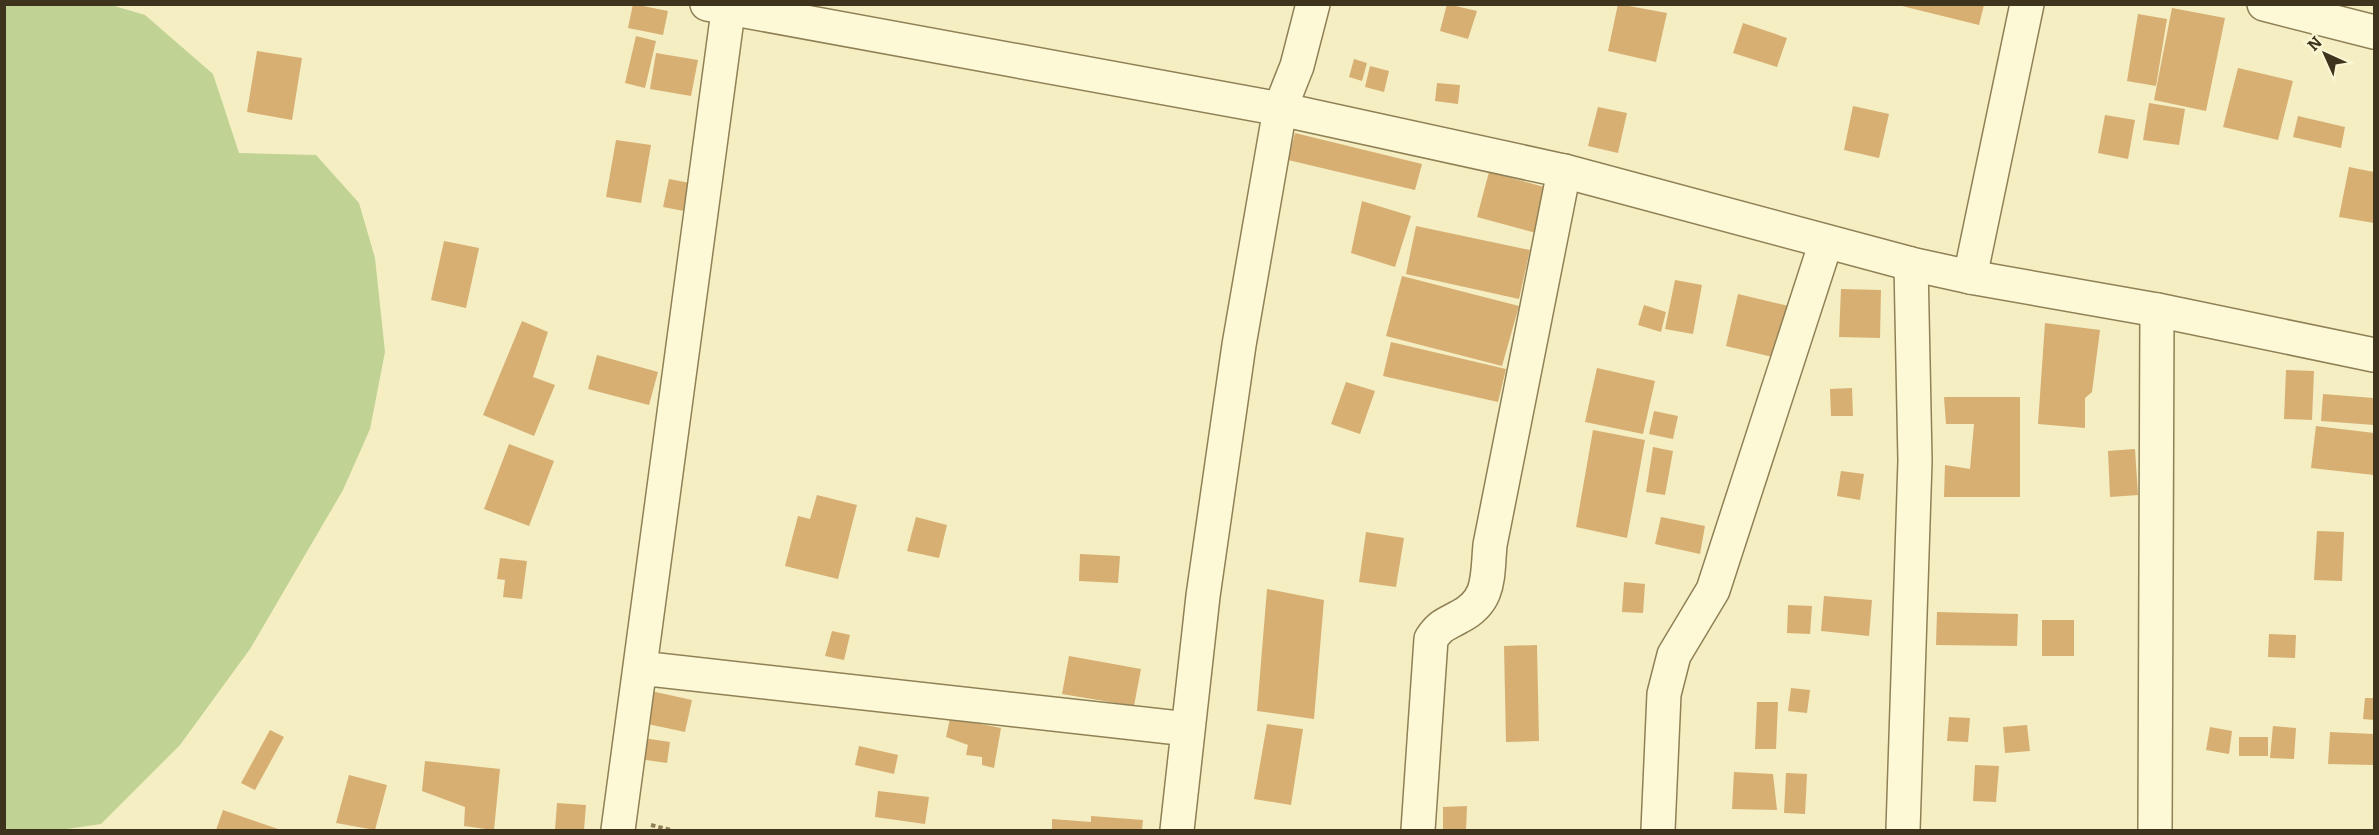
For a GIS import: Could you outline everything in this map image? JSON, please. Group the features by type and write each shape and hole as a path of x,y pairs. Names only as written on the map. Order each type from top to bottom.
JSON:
{"street":[{"path":"1177,831 1203,596 1239,345 1280,109 1297,66 1313,4"},
{"path":"1970,277 2027,4"},
{"path":"2264,4 2374,32"},
{"path":"618,831 721,6 1280,109 1564,171 1911,264 1970,277 2157,310 2374,355"},
{"path":"1418,831 1431,639 1439,627 1469,612 1485,595 1490,545 1564,171"},
{"path":"1658,831 1664,694 1674,655 1713,590 1826,242"},
{"path":"1903,831 1916,461 1911,264"},
{"path":"2155,831 2157,310"},
{"path":"640,668 1188,729"}],"green space":[{"path":"5,4 111,5 145,15 213,74 239,153 316,155 359,203 375,258 385,352 370,429 343,490 250,649 180,745 101,824 60,830 5,830"}],"building":[{"path":"633,4 668,11 663,35 628,28"},
{"path":"1447,4 1477,11 1468,39 1440,31"},
{"path":"1618,4 1667,13 1656,62 1608,51"},
{"path":"1898,5 1984,5 1979,25"},
{"path":"2172,8 2225,18 2206,111 2154,100"},
{"path":"2138,14 2167,19 2156,86 2127,81"},
{"path":"1743,23 1787,38 1777,67 1733,53"},
{"path":"636,36 656,41 645,88 625,83"},
{"path":"257,51 302,58 292,120 247,112"},
{"path":"656,53 698,60 691,96 650,89"},
{"path":"1354,59 1367,63 1362,81 1349,77"},
{"path":"1370,66 1389,71 1384,92 1365,87"},
{"path":"2238,68 2293,81 2278,140 2223,127"},
{"path":"1437,83 1460,85 1458,104 1435,101"},
{"path":"2149,103 2185,109 2179,145 2143,140"},
{"path":"1853,106 1889,114 1879,158 1844,150"},
{"path":"1598,107 1627,113 1618,153 1588,146"},
{"path":"2105,115 2135,120 2128,159 2098,153"},
{"path":"2298,116 2345,127 2341,148 2293,137"},
{"path":"1295,133 1422,164 1415,190 1288,160"},
{"path":"616,140 651,145 641,203 606,197"},
{"path":"2349,167 2374,172 2374,223 2339,217"},
{"path":"1489,172 1548,188 1536,233 1477,217"},
{"path":"669,179 690,183 684,211 663,207"},
{"path":"1362,201 1411,216 1395,267 1351,253"},
{"path":"1416,226 1530,250 1519,299 1406,274"},
{"path":"444,241 479,248 466,308 431,300"},
{"path":"1402,276 1519,306 1502,366 1386,336"},
{"path":"1675,280 1702,285 1693,334 1665,329"},
{"path":"1841,289 1881,290 1880,338 1839,337"},
{"path":"1738,294 1793,307 1781,359 1726,346"},
{"path":"1644,305 1666,312 1661,332 1638,325"},
{"path":"522,321 548,332 533,377 555,385 534,436 483,415"},
{"path":"2045,323 2100,330 2092,392 2085,398 2085,428 2038,424"},
{"path":"1391,342 1506,369 1498,402 1383,376"},
{"path":"597,355 658,372 649,405 588,389"},
{"path":"1597,368 1655,381 1643,434 1585,422"},
{"path":"2286,370 2314,371 2312,420 2284,419"},
{"path":"1346,382 1375,391 1360,434 1331,424"},
{"path":"1852,388 1853,416 1831,416 1830,389"},
{"path":"2323,394 2374,398 2374,425 2321,421"},
{"path":"1944,397 2020,397 2020,497 1944,497 1945,465 1970,469 1974,424 1946,424"},
{"path":"1654,411 1678,416 1673,439 1649,434"},
{"path":"2316,426 2374,433 2374,475 2311,468"},
{"path":"1593,430 1645,440 1627,538 1576,527"},
{"path":"509,444 554,461 529,526 484,509"},
{"path":"1653,447 1673,451 1665,495 1646,492"},
{"path":"2135,449 2138,495 2110,497 2108,451"},
{"path":"1841,471 1864,474 1860,500 1837,496"},
{"path":"817,495 857,505 838,579 785,566 798,516 810,519"},
{"path":"916,517 947,525 939,558 907,551"},
{"path":"1661,517 1705,526 1700,554 1655,544"},
{"path":"2317,531 2344,532 2342,581 2314,580"},
{"path":"1366,532 1404,538 1396,587 1359,582"},
{"path":"1080,554 1120,556 1118,583 1079,581"},
{"path":"500,558 527,561 522,599 503,597 505,580 497,579"},
{"path":"1624,582 1645,584 1643,613 1622,612"},
{"path":"1267,589 1324,600 1314,719 1257,711"},
{"path":"1824,596 1872,600 1869,636 1821,631"},
{"path":"1788,605 1812,606 1810,634 1787,633"},
{"path":"1937,612 2018,614 2017,646 1936,645"},
{"path":"2042,620 2074,620 2074,656 2042,656"},
{"path":"832,631 850,635 844,660 825,656"},
{"path":"2269,634 2296,635 2295,658 2268,657"},
{"path":"1537,645 1539,741 1506,742 1504,646"},
{"path":"1069,656 1141,669 1134,706 1062,694"},
{"path":"1791,688 1810,690 1807,713 1788,711"},
{"path":"651,691 692,700 685,732 643,723"},
{"path":"2365,698 2374,698 2374,720 2363,719"},
{"path":"1757,702 1778,702 1776,749 1755,749"},
{"path":"1949,717 1970,718 1968,742 1947,741"},
{"path":"950,718 1001,728 994,768 982,765 982,757 966,755 968,745 946,737"},
{"path":"1267,724 1303,729 1291,805 1254,799"},
{"path":"2027,725 2030,751 2005,753 2003,727"},
{"path":"2273,726 2296,728 2294,759 2270,758"},
{"path":"2210,727 2232,731 2229,754 2206,750"},
{"path":"270,730 284,737 255,790 241,783"},
{"path":"2330,732 2374,734 2374,765 2328,764"},
{"path":"2239,737 2268,737 2268,756 2239,756"},
{"path":"643,738 670,742 667,763 639,759"},
{"path":"859,746 898,755 894,774 855,765"},
{"path":"425,761 500,769 494,830 464,826 465,807 422,791"},
{"path":"1975,765 1999,766 1996,802 1973,801"},
{"path":"1734,772 1773,774 1777,810 1732,809"},
{"path":"1786,773 1807,774 1805,814 1784,813"},
{"path":"349,775 387,785 375,830 336,823"},
{"path":"878,791 929,797 925,824 875,817"},
{"path":"557,803 586,805 584,830 555,830"},
{"path":"1467,806 1466,830 1443,830 1443,807"},
{"path":"223,810 281,830 216,830"},
{"path":"1091,816 1143,820 1142,830 1052,830 1052,819 1091,822"}]}
